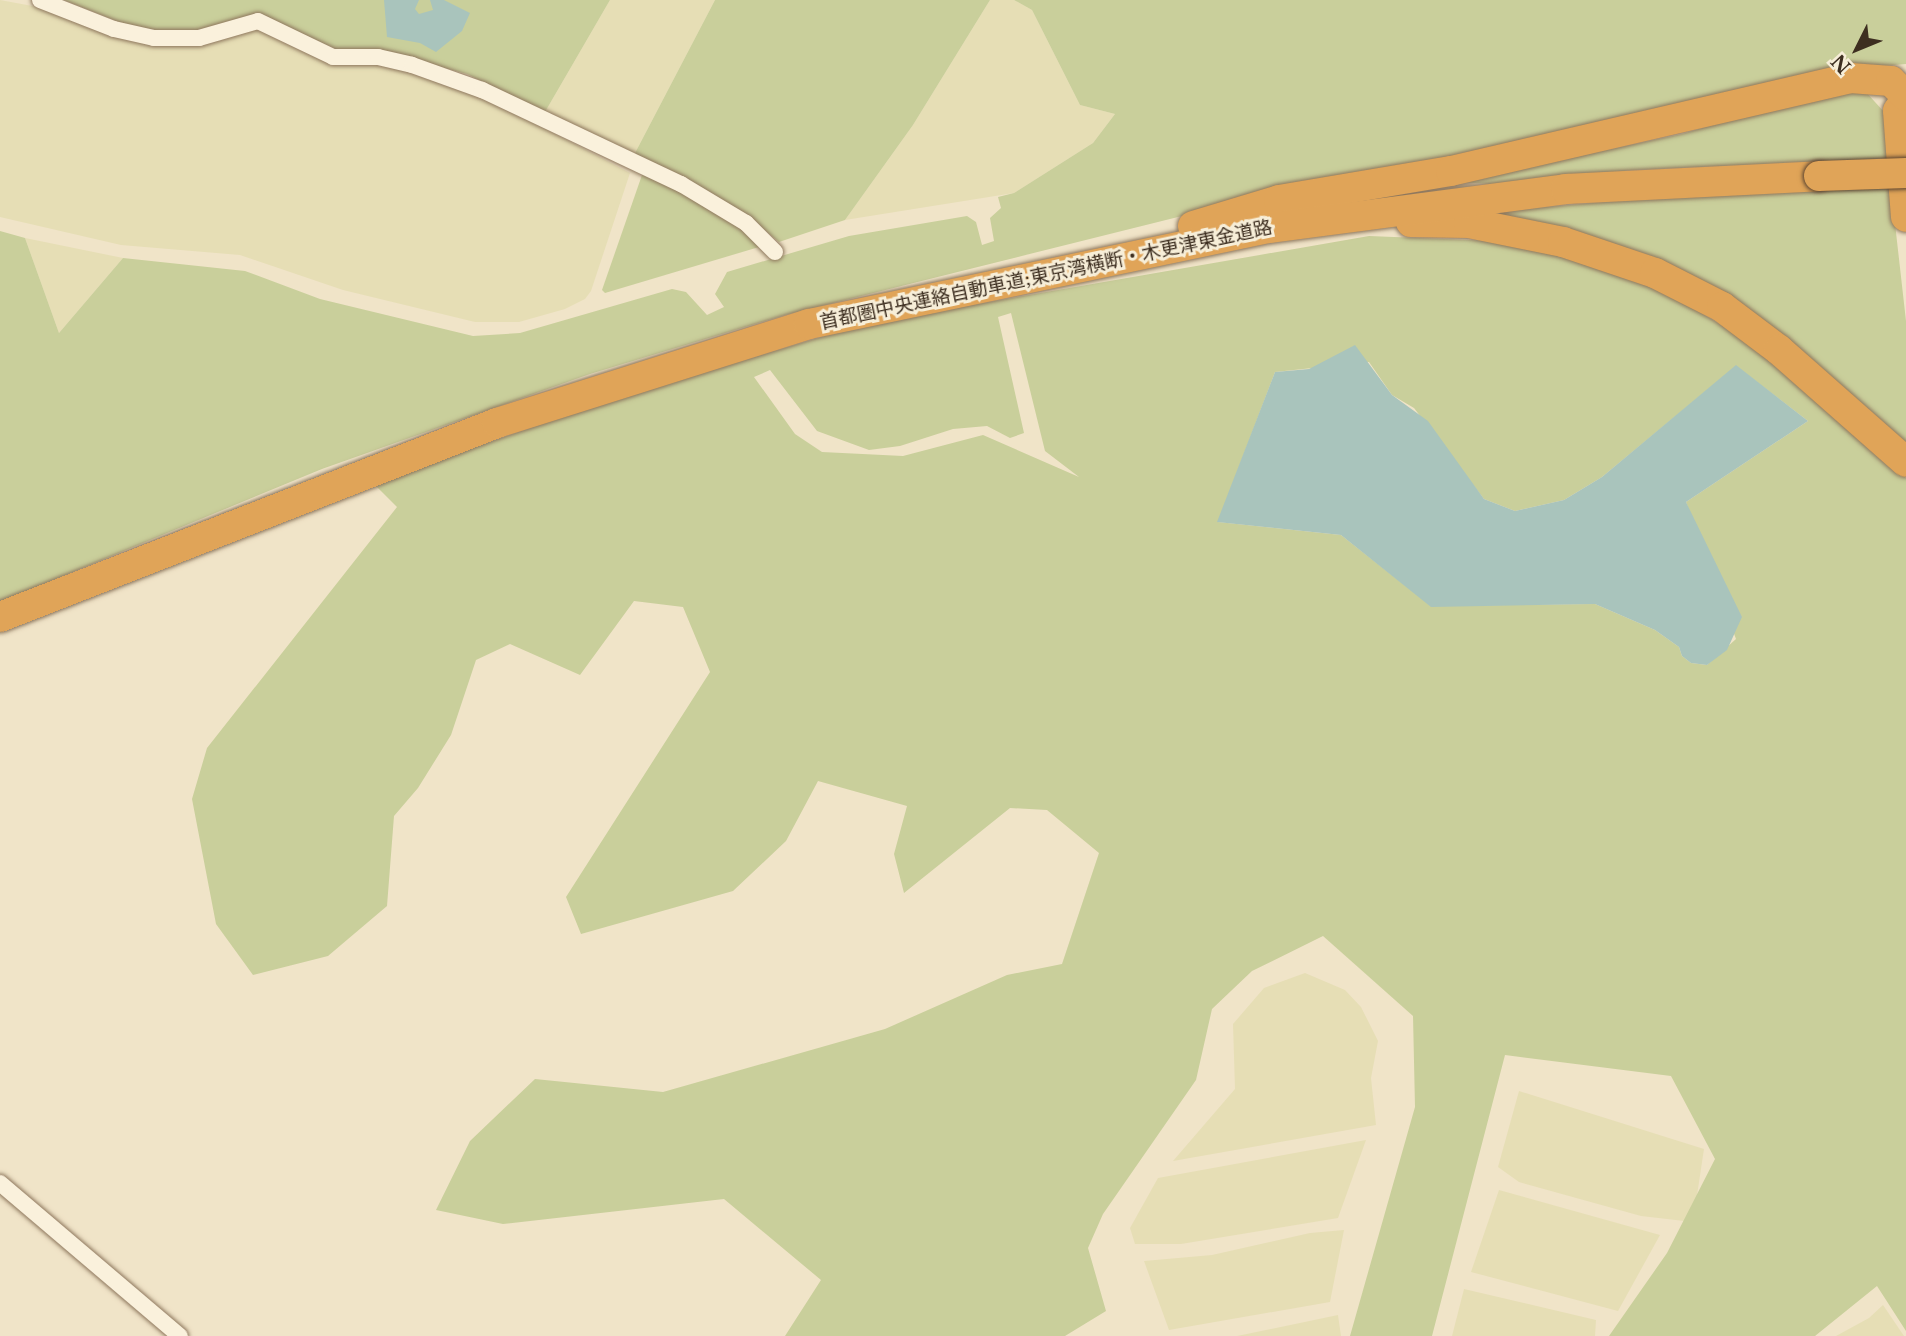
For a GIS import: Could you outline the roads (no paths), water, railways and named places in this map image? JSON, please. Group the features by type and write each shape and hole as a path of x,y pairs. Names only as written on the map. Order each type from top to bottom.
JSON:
{"highway":[{"path":"1018,277 1279,200 1451,171 1850,78 1891,81 1906,97 1898,111 1906,217"},
{"name":"首都圏中央連絡自動車道;東京湾横断・木更津東金道路","path":"0,617 409,455 702,355 809,324 1018,277 1270,228 1566,189 1906,173"},
{"path":"1270,228 1380,221 1469,223 1563,242 1655,273 1722,307 1779,350 1906,462"},
{"name":"首都圏中央連絡自動車道;東京湾横断・木更津東金道路","path":"0,635 219,531"}],"street":[{"path":"40,0 114,29 153,38 199,38 258,21 333,57 379,57 412,65 482,90 681,184 746,223 775,251"},
{"path":"0,1183 180,1336"}],"water":[{"path":"384,0 419,0 415,9 419,14 433,10 430,0 444,0 470,13 462,31 436,52 420,43 387,37"},
{"path":"1355,345 1392,395 1428,421 1484,499 1515,511 1564,500 1602,477 1736,365 1808,421 1686,502 1742,617 1727,650 1707,665 1691,663 1682,656 1679,647 1655,630 1595,604 1431,607 1341,535 1217,522 1275,372 1309,369"}]}
